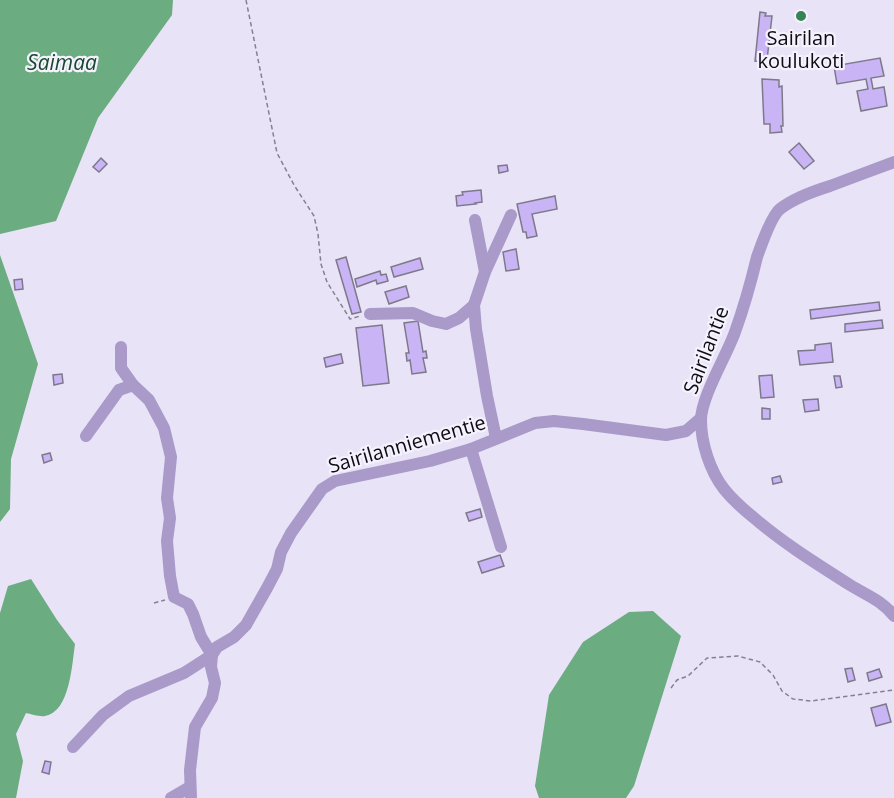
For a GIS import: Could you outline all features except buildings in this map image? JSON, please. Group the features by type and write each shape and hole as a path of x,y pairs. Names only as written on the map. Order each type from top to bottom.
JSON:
{"street":[{"name":"Sairilantie","path":"894,162 807,194 779,209 762,241 735,333 707,396 701,418 702,435 708,456 716,477 730,496 770,532 851,586 879,601 894,616"},
{"path":"496,438 476,330 474,305 485,272 511,215"},
{"path":"475,220 485,272"},
{"path":"370,314 413,313 446,324 459,318 474,305"},
{"path":"121,347 121,368 133,385 149,400 164,428 171,457 167,498 170,518 167,541 174,597 188,604 201,637 212,655 211,667 215,683 212,698 195,727 190,792 171,798"},
{"path":"86,436 119,390 133,385"},
{"name":"Sairilanniementie","path":"73,747 103,715 129,696 184,673 212,655 217,647 234,637 246,625 277,569 291,533 322,489 335,481 430,461 471,449 535,423 554,421 666,435 686,431 701,418"},
{"path":"471,449 501,547"}],"path":[{"path":"246,0 277,153 314,216 321,264 327,282 350,319 370,314"},
{"path":"672,688 677,680 688,676 707,658 738,656 760,662 773,675 782,691 793,699 811,701 894,690"}],"water":[{"name":"Saimaa","path":"0,0 173,0 172,15 98,118 56,221 0,234"},
{"path":"0,255 38,364 11,459 10,509 0,522"},
{"path":"31,579 75,644 73,663 65,697 60,706 53,713 45,716 26,713 16,734 23,761 16,798 0,798 0,613 8,586"},
{"path":"653,611 681,636 634,786 626,798 539,798 535,786 549,695 583,642 629,612"}],"place":[{"name":"Sairilan koulukoti","path":"801,16"}]}
